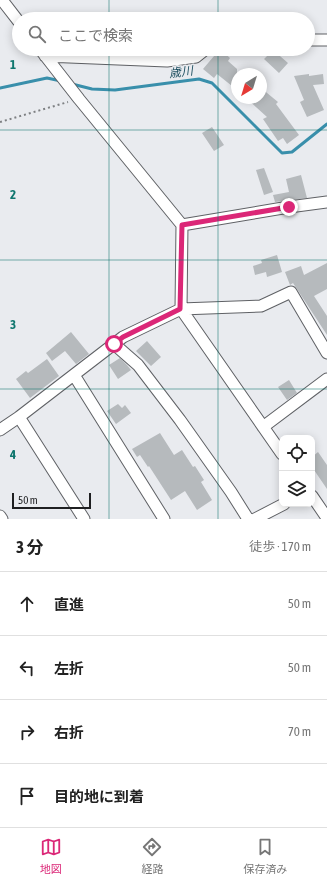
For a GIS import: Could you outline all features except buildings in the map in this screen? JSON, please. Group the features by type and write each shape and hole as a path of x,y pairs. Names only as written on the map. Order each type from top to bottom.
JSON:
{"street":[{"path":"2,0 12,13"},
{"path":"315,40 327,40"},
{"path":"46,56 79,99 182,225 180,309 279,450"},
{"path":"98,56 167,61 197,56"},
{"path":"182,225 327,202"},
{"path":"0,430 123,337 180,309 261,306 290,292 327,353"},
{"path":"114,344 138,365 232,492 248,519"},
{"path":"74,375 164,519"},
{"path":"263,427 327,379"},
{"path":"19,417 84,519"},
{"path":"315,500 327,518"},
{"path":"255,519 279,507"}],"path":[{"path":"0,122 79,99"}],"waterway":[{"name":"歳川","path":"0,88 47,78 61,81"},
{"name":"歳川","path":"72,84 92,89 115,90 199,79 212,83 282,153 292,152 327,124"}],"route":[{"path":"114,344 123,337 180,309 182,225 289,207"}]}
